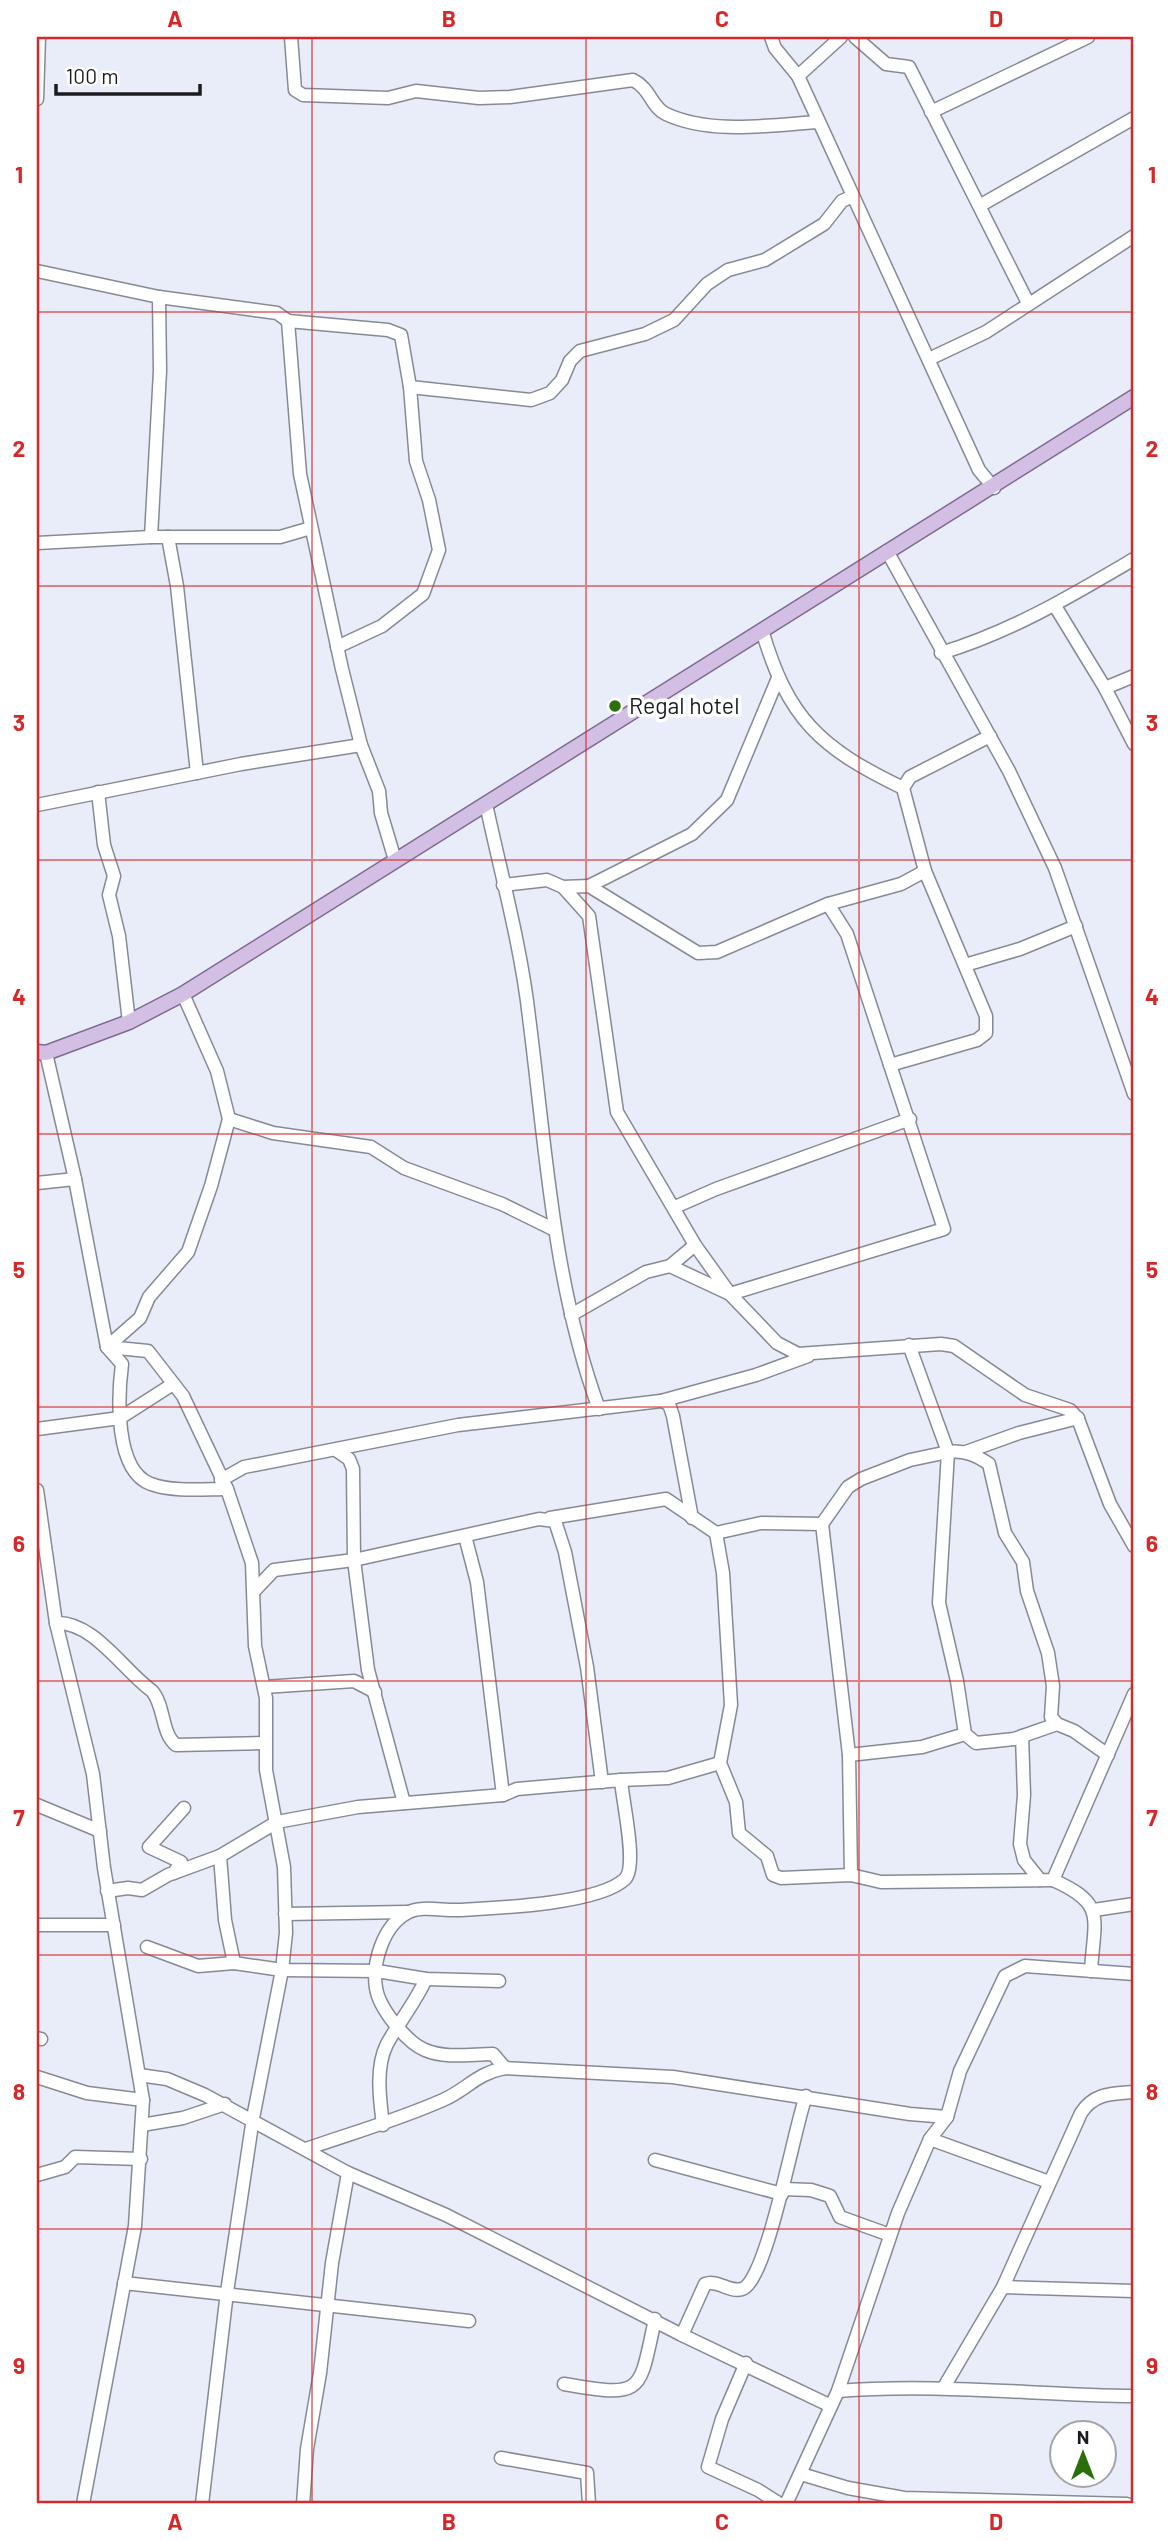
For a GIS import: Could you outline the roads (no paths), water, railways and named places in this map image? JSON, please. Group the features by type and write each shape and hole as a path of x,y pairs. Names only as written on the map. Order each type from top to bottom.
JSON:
{"main road":[{"path":"42,1052 129,1022 183,994 887,551 994,488 1134,397"}],"street":[{"path":"37,99 39,37"},
{"path":"291,37 295,89 303,95 388,98 416,91 479,98 510,97 633,80 646,86 663,113 676,118 718,125 818,122"},
{"path":"771,37 775,48 798,76 979,470 994,488"},
{"path":"798,76 841,37"},
{"path":"855,37 886,64 909,67 981,205 1028,303"},
{"path":"931,112 1088,37"},
{"path":"981,205 1134,118"},
{"path":"411,387 531,400 550,393 562,380 570,361 580,351 645,334 674,320 707,284 728,270 765,260 824,224 842,201 853,196"},
{"path":"929,359 986,332 1134,236"},
{"path":"37,271 159,297 277,313 288,321 388,330 401,335 411,387 416,461 429,500 439,550 423,594 382,626 337,647"},
{"path":"151,537 160,371 159,297"},
{"path":"288,321 295,438 312,528 361,745 379,791 381,813 395,860"},
{"path":"37,543 151,537 280,537 312,528"},
{"path":"168,537 177,586 197,773"},
{"path":"887,551 941,653 990,736 1055,868 1133,1098"},
{"path":"941,653 993,636 1055,606 1134,559"},
{"path":"1055,606 1105,688 1134,744"},
{"path":"762,630 778,678 790,703 816,734 870,772 903,788"},
{"path":"1105,688 1134,676"},
{"path":"503,885 547,880 564,887 589,887 692,834 727,800 778,678"},
{"path":"890,1065 977,1040 986,1033 986,1016 925,871 903,788 910,777 990,736"},
{"path":"37,805 197,773 361,745"},
{"path":"98,792 104,845 114,876 109,895 119,936 129,1022"},
{"path":"486,804 529,1017 555,1230 571,1315 585,1371 599,1409"},
{"path":"589,887 698,953 717,952 828,904 901,884 925,871"},
{"path":"564,887 589,916 617,1112 695,1245 730,1294 777,1343 798,1354 926,1343 954,1346 1025,1395 1070,1410 1078,1418 1110,1504 1134,1546"},
{"path":"670,1266 730,1294 944,1229 848,934 828,904"},
{"path":"965,965 1020,949 1076,926"},
{"path":"107,1347 140,1318 149,1297 188,1252 229,1119 217,1071 183,994"},
{"path":"42,1052 75,1178 107,1347 122,1364 120,1418 133,1470 148,1483 161,1487 224,1485 244,1467 458,1425 661,1401 755,1375 810,1355"},
{"path":"229,1119 273,1133 360,1144 404,1168 502,1204 555,1230"},
{"path":"675,1207 716,1189 910,1119"},
{"path":"37,1183 75,1178"},
{"path":"571,1315 646,1272 670,1266 695,1245"},
{"path":"909,1345 948,1452 939,1603 957,1681 965,1734 976,1743 1022,1736 1057,1724"},
{"path":"107,1347 148,1351 183,1396 224,1485 252,1563 254,1646 264,1687 267,1770 284,1867 282,1970 253,2118 227,2292 202,2504"},
{"path":"37,1429 120,1418 173,1384"},
{"path":"661,1401 669,1405 673,1416 692,1518"},
{"path":"851,1875 849,1755 822,1524 848,1487 861,1479 910,1460 948,1452 966,1452 1019,1433 1078,1418"},
{"path":"336,1450 349,1459 353,1469 354,1560 368,1670 404,1803"},
{"path":"966,1452 989,1464 1005,1533 1023,1562 1027,1591 1048,1653 1053,1686 1051,1717 1057,1724 1074,1731 1108,1755"},
{"path":"252,1563 274,1570 354,1560 550,1518 666,1499 684,1482"},
{"path":"37,1490 56,1623 88,1749 107,1891 143,2100 135,2226 83,2504"},
{"path":"666,1499 716,1533 761,1523 822,1524"},
{"path":"550,1518 559,1528 585,1654 602,1782"},
{"path":"716,1533 723,1573 731,1705 720,1763 736,1802 739,1833 766,1856 773,1875 781,1878 851,1875 881,1882 1046,1880 1080,1892 1094,1910 1091,1970"},
{"path":"465,1536 477,1582 503,1794"},
{"path":"254,1591 274,1570"},
{"path":"56,1623 74,1623 92,1635 152,1691 158,1700 170,1740 176,1745 265,1744"},
{"path":"354,1681 368,1670"},
{"path":"264,1687 354,1681 374,1692"},
{"path":"1046,1880 1108,1755 1134,1693"},
{"path":"849,1755 922,1747 965,1734"},
{"path":"1022,1736 1024,1795 1020,1844 1024,1860 1046,1880"},
{"path":"107,1891 128,1888 142,1890 174,1873 220,1856 277,1822 358,1807 503,1794 517,1789 668,1778 720,1763"},
{"path":"285,1913 407,1912 573,1899 615,1886 624,1880 631,1866 621,1780"},
{"path":"37,1805 100,1831"},
{"path":"174,1873 181,1862 149,1847 184,1808"},
{"path":"220,1856 225,1920 234,1964"},
{"path":"1094,1910 1134,1904"},
{"path":"407,1912 385,1936 377,1971 379,1998 399,2027 421,2048 439,2055 493,2054 505,2068"},
{"path":"37,1924 114,1925"},
{"path":"147,1947 198,1966 234,1964 282,1970 377,1971 426,1979 499,1981"},
{"path":"786,2504 838,2391 890,2235 930,2139 947,2117 960,2071 1006,1976 1025,1966 1134,1974"},
{"path":"383,2125 380,2077 386,2046 416,2002 426,1979"},
{"path":"306,2149 383,2125 447,2099 479,2075 505,2068 673,2077 910,2114 947,2117"},
{"path":"139,2075 167,2079 225,2104 348,2173 446,2215 831,2406"},
{"path":"37,2077 87,2093 143,2100"},
{"path":"943,2386 1003,2287 1081,2113 1090,2102 1102,2095 1134,2092"},
{"path":"682,2334 705,2284 713,2282 738,2290 746,2287 764,2250 783,2192 806,2096"},
{"path":"142,2125 183,2118 225,2104"},
{"path":"930,2139 1049,2182"},
{"path":"40,2171 65,2167 75,2157 141,2159"},
{"path":"655,2160 783,2192 811,2190 830,2196 840,2217 890,2235"},
{"path":"303,2504 307,2449 348,2173"},
{"path":"124,2283 227,2292 469,2321"},
{"path":"1003,2287 1134,2291"},
{"path":"564,2384 607,2392 623,2392 636,2385 643,2371 655,2319"},
{"path":"746,2363 722,2419 708,2467 758,2490 780,2504"},
{"path":"838,2391 943,2386 1061,2396 1134,2396"},
{"path":"500,2458 587,2473 589,2504"},
{"path":"801,2474 903,2501 1127,2504"}],"place":[{"name":"Regal hotel","path":"615,706"}]}
